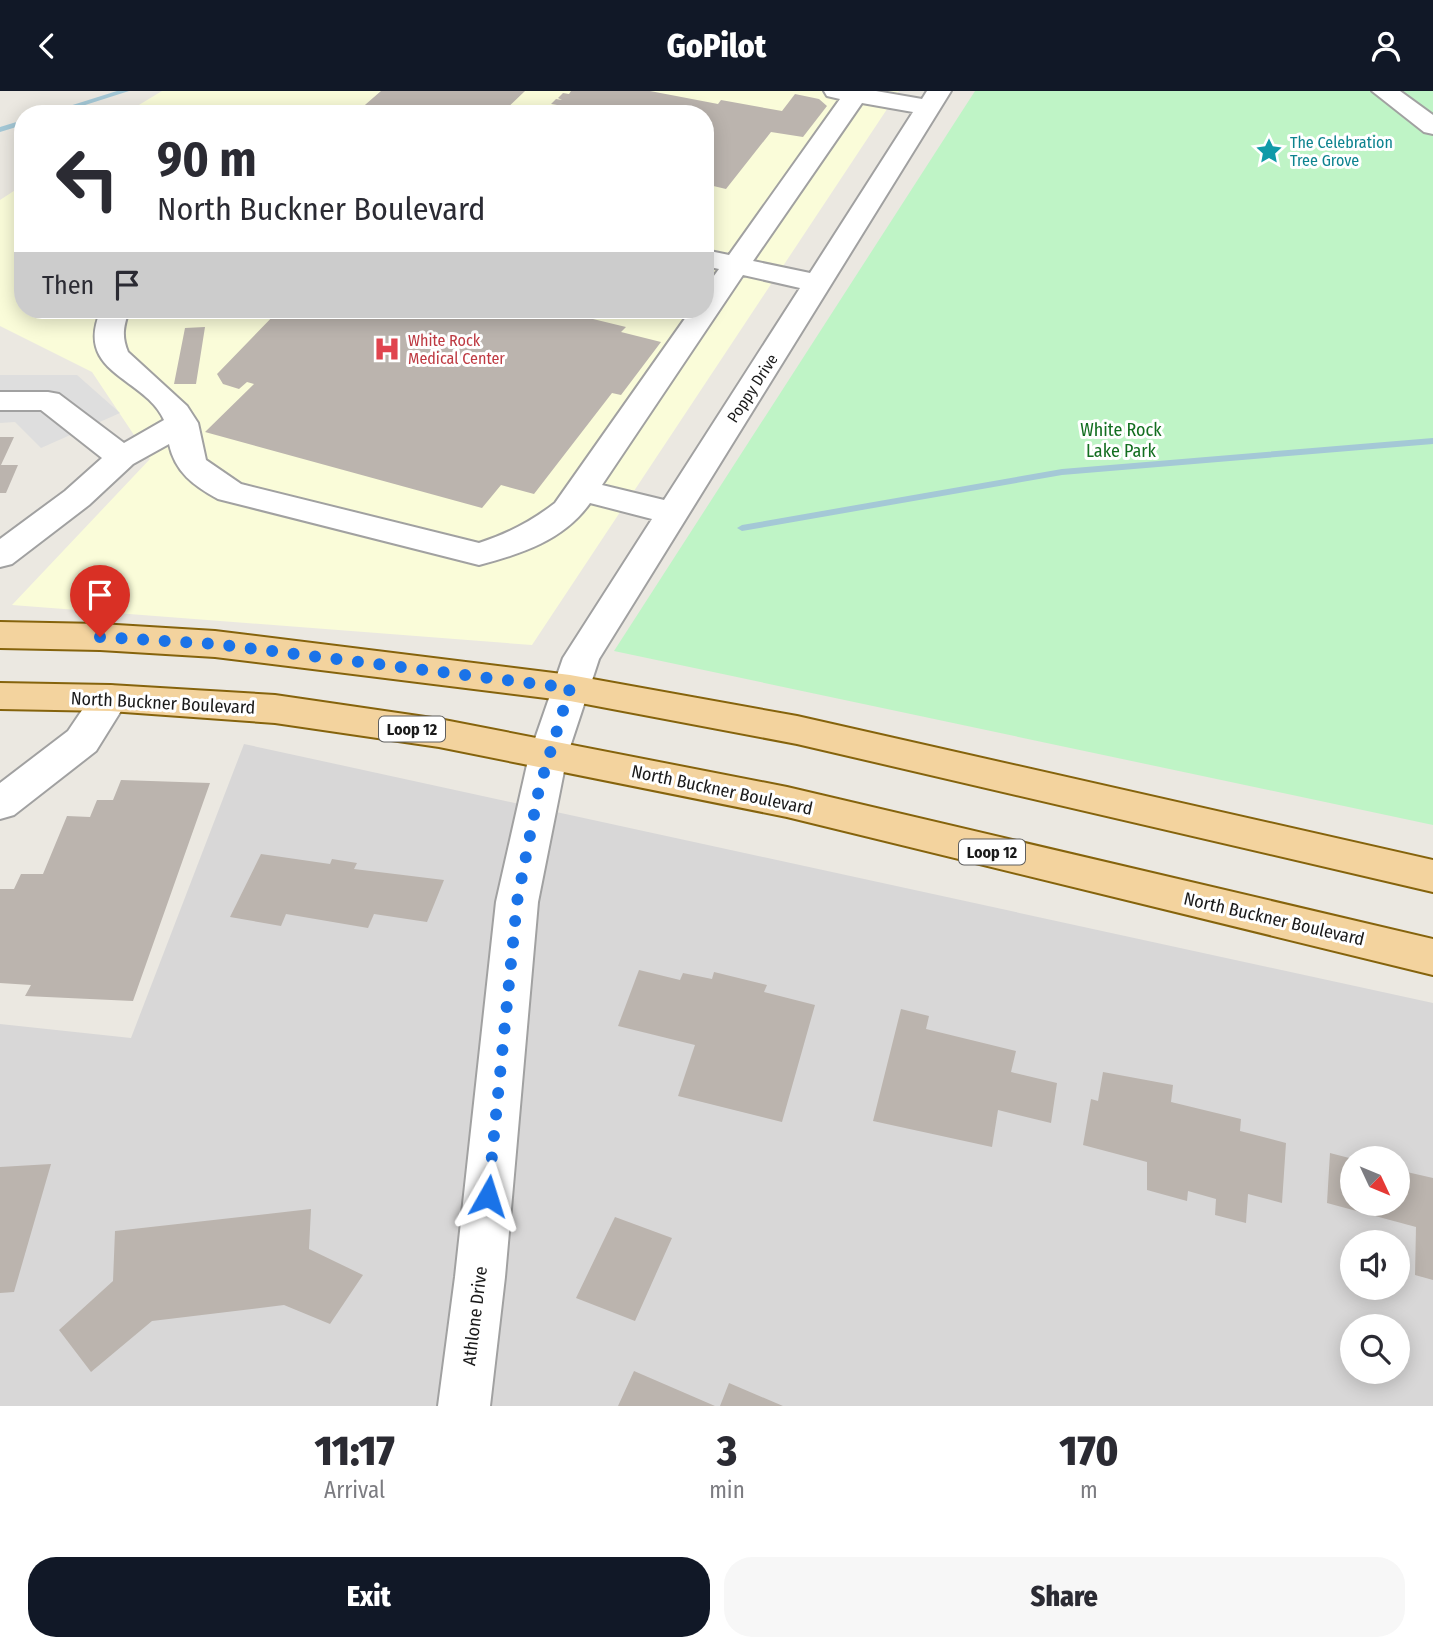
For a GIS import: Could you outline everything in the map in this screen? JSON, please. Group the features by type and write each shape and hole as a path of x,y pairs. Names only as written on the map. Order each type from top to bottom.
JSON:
{"main road":[{"path":"0,635 64,635 215,644 570,688 797,730 1433,876"},
{"name":"North Buckner Boulevard","path":"0,696 110,698 275,709 439,733 787,803 1433,957"}],"street":[{"path":"1384,91 1433,127"},
{"path":"714,296 848,92 934,99"},
{"name":"Poppy Drive","path":"570,688 581,658 934,99"},
{"path":"714,260 819,284"},
{"path":"110,319 108,341 119,363 171,406 182,423 191,463 213,483 230,492 479,554 514,545 544,530 567,511 698,319"},
{"path":"0,401 48,401 121,457"},
{"path":"0,556 77,498 121,457 182,423"},
{"path":"581,490 671,513"},
{"name":"Athlone Drive","path":"464,1406 480,1277 517,902 548,756 570,688"},
{"path":"0,804 82,741 110,698"}],"shaded area":[{"name":"White Rock Medical Center","path":"162,91 899,91 532,645 12,605 150,459 92,372 0,326 0,200 14,191 14,319 714,319 714,105 139,105"},
{"path":"0,375 77,375 120,413 41,448 15,422 0,423"},
{"path":"244,744 1433,1003 1433,1406 0,1406 0,1024 131,1038"}],"green space":[{"name":"White Rock Lake Park","path":"975,91 1433,91 1433,825 614,651"}],"building":[{"path":"381,91 525,91 510,105 365,105"},
{"path":"571,91 650,91 718,104 721,100 782,111 795,94 819,99 827,106 803,137 771,132 726,189 714,186 714,105 551,104 556,99 562,100 558,98 563,93 569,94"},
{"path":"270,319 593,319 626,327 621,332 661,342 621,395 612,393 534,494 501,485 482,508 205,432 254,384 247,382 239,389 223,384 217,374"},
{"path":"205,327 196,384 174,384 185,328"},
{"path":"0,437 14,437 1,465 18,465 6,493 0,493"},
{"path":"121,780 210,783 133,1001 25,996 31,985 0,983 0,889 14,889 21,874 43,874 67,816 90,817 97,800 113,800"},
{"path":"261,854 330,864 332,859 357,863 354,869 444,880 427,922 374,914 368,928 286,914 281,926 230,917"},
{"path":"639,970 680,980 683,973 712,979 714,972 767,985 764,992 815,1005 782,1122 678,1096 695,1045 618,1026"},
{"path":"901,1009 929,1016 926,1029 1016,1051 1011,1072 1057,1083 1051,1123 998,1110 992,1147 873,1121"},
{"path":"1103,1072 1173,1085 1171,1102 1241,1119 1240,1131 1286,1143 1282,1203 1248,1194 1246,1223 1215,1215 1216,1199 1188,1191 1187,1201 1147,1190 1147,1162 1083,1145 1091,1099 1098,1101"},
{"path":"1330,1153 1340,1156 1340,1207 1327,1203"},
{"path":"51,1164 14,1292 0,1293 0,1167"},
{"path":"1410,1173 1433,1178 1433,1280 1415,1275 1416,1227 1375,1216 1410,1216"},
{"path":"311,1209 309,1249 363,1275 330,1324 284,1305 152,1321 91,1372 59,1330 113,1281 115,1231"},
{"path":"615,1217 672,1238 635,1321 576,1298"},
{"path":"634,1371 715,1406 618,1406"},
{"path":"729,1383 783,1406 720,1406"}],"waterway":[{"path":"78,105 125,91"},
{"path":"0,130 14,125"},
{"path":"742,528 1062,472 1433,441"}],"place":[{"name":"The Celebration Tree Grove","path":"1269,151"},
{"name":"White Rock Medical Center","path":"387,349"}],"route":[{"path":"100,637 215,644 428,668 570,688 539,789 517,902 488,1196"}]}
